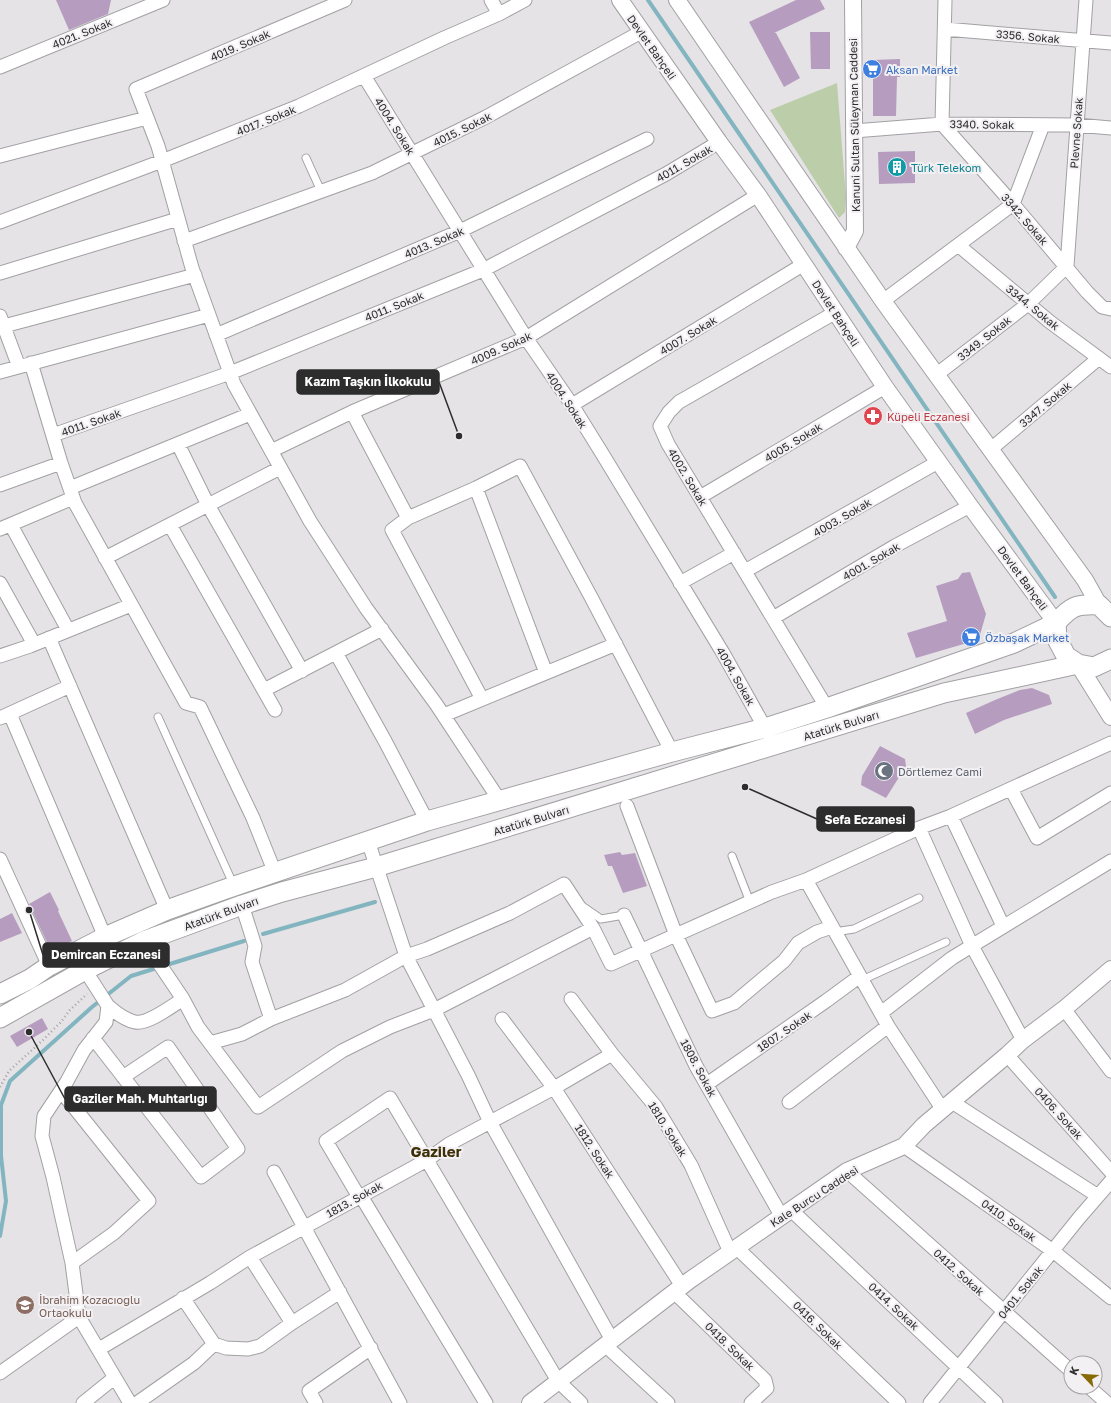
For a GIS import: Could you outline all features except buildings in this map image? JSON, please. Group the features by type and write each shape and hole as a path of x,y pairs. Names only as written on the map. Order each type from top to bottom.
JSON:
{"main road":[{"name":"Atatürk Bulvarı","path":"1,989 30,979 49,966 105,937 167,910 234,886 427,821 672,752 765,728 827,708 1014,643 1056,623 1068,610 1083,604 1105,611"},
{"path":"1056,623 1057,639 1066,656 1078,664"},
{"name":"Atatürk Bulvarı","path":"0,1018 85,970 144,941 282,892 376,867 944,694 1078,664 1094,666 1111,659"}],"street":[{"name":"4021. Sokak","path":"0,67 163,0"},
{"name":"4019. Sokak","path":"147,118 136,89 345,0"},
{"path":"491,0 499,14"},
{"name":"4017. Sokak","path":"0,222 162,161 299,106 499,14 525,0"},
{"name":"Devlet Bahçeli","path":"620,0 641,32 758,195 885,387 1056,623"},
{"path":"676,0 883,301 1085,580 1105,611"},
{"name":"Kanuni Sultan Süleyman Caddesi","path":"846,248 855,231 853,0"},
{"path":"942,124 945,0"},
{"name":"Plevne Sokak","path":"1067,266 1086,0"},
{"name":"3356. Sokak","path":"945,29 1111,43"},
{"name":"4015. Sokak","path":"184,241 372,173 486,117 641,32"},
{"name":"4004. Sokak","path":"364,76 483,270 526,338 572,405 723,653 765,728"},
{"path":"0,156 147,118 158,146 195,275 234,384 310,521 366,608 444,715 500,800"},
{"name":"3340. Sokak","path":"854,131 942,124 1077,125 1111,128"},
{"name":"3342. Sokak","path":"942,124 1067,266 1087,292 1102,307 1111,309"},
{"path":"883,301 1013,204 1043,125"},
{"name":"4013. Sokak","path":"216,335 460,232 647,139"},
{"name":"4011. Sokak","path":"53,435 230,373 483,270 666,174 719,142"},
{"name":"4009. Sokak","path":"271,451 352,412 526,338 758,195"},
{"path":"0,273 178,218"},
{"name":"3344. Sokak","path":"958,245 1050,322 1111,367"},
{"name":"4007. Sokak","path":"572,405 804,264"},
{"name":"3349. Sokak","path":"936,375 1028,304 1067,266"},
{"path":"195,275 2,321 25,365 53,435 72,493 105,558 186,703 200,707 253,818 275,873"},
{"name":"4002. Sokak","path":"827,708 668,444 660,426 669,412 679,402 836,312"},
{"path":"0,372 209,315"},
{"name":"3347. Sokak","path":"991,449 1099,358"},
{"name":"4005. Sokak","path":"700,497 885,387"},
{"path":"352,412 408,518"},
{"path":"68,630 5,527 72,493 178,444 250,414"},
{"path":"178,444 208,505 302,671"},
{"name":"4003. Sokak","path":"745,572 938,462"},
{"path":"0,485 61,463"},
{"path":"482,699 392,530 408,518 476,488 520,466 616,644 672,752"},
{"path":"105,558 280,468"},
{"path":"476,488 546,673"},
{"name":"4001. Sokak","path":"773,618 895,546 970,506"},
{"path":"170,525 274,710"},
{"path":"680,583 734,553"},
{"path":"0,583 34,644"},
{"path":"0,656 131,605"},
{"path":"264,690 382,630"},
{"path":"49,638 167,910"},
{"path":"444,715 616,644"},
{"path":"336,653 386,741 427,821"},
{"path":"1078,664 1111,717"},
{"path":"70,686 5,716 105,937"},
{"path":"210,1043 242,1034 271,1020 345,990 406,956 510,913 564,884 593,928 612,964 772,892 806,880 1111,743"},
{"path":"1011,789 1037,838 1111,794"},
{"path":"628,806 676,935 712,1011 734,1003 784,961 798,943 817,932 833,929"},
{"path":"950,816 1003,926"},
{"path":"919,828 972,946 1023,1040"},
{"path":"368,841 406,956 468,1075 490,1122 609,1342 668,1403"},
{"path":"0,859 49,966"},
{"path":"881,1014 952,958 1111,861"},
{"path":"806,880 888,1026 947,1106 1098,1196"},
{"path":"242,905 254,946 252,962 271,1020"},
{"name":"1808. Sokak","path":"624,915 696,1066 786,1213"},
{"path":"144,941 182,999 198,1027 258,1107 342,1051 390,1027 434,1010 593,928"},
{"name":"Kale Burcu Caddesi","path":"530,1403 678,1289 786,1213 847,1172 904,1146 924,1125 1023,1040 1064,1009 1111,969"},
{"path":"85,970 102,998 120,1015 135,1022 143,1023 182,999"},
{"name":"1807. Sokak","path":"706,1084 861,978"},
{"path":"102,998 106,1022 84,1050 61,1091 44,1116 42,1136 72,1263 79,1317 130,1403"},
{"name":"1810. Sokak","path":"571,999 612,1054 656,1107 687,1159 733,1250"},
{"path":"1064,1009 1111,1071"},
{"name":"1812. Sokak","path":"502,1019 554,1088 678,1289"},
{"path":"789,1102 888,1026"},
{"path":"93,1038 123,1077 201,1177 238,1149 168,1047 123,1077"},
{"name":"1813. Sokak","path":"99,1349 210,1283 250,1257 427,1160 449,1144 554,1088 612,1054"},
{"name":"0406. Sokak","path":"1007,1055 1111,1172"},
{"path":"61,1091 149,1201 114,1233 72,1263"},
{"path":"486,1403 326,1141 390,1098 558,1381 581,1403"},
{"name":"0410. Sokak","path":"904,1146 1053,1251 1111,1298"},
{"path":"274,1172 400,1403"},
{"name":"0412. Sokak","path":"847,1172 1063,1364"},
{"name":"0401. Sokak","path":"930,1403 1111,1181"},
{"name":"0414. Sokak","path":"786,1213 959,1367 996,1403"},
{"name":"0416. Sokak","path":"733,1250 899,1403"},
{"path":"250,1257 292,1323"},
{"name":"0418. Sokak","path":"678,1289 765,1380 767,1388 751,1403"},
{"path":"183,1298 214,1344 226,1348 248,1349 260,1346 340,1292"},
{"path":"0,1373 79,1317"},
{"path":"138,1403 194,1363 214,1344"},
{"path":"311,1401 309,1391 371,1348"},
{"path":"83,1403 114,1378"},
{"path":"1098,1395 1107,1403"}],"lane":[{"path":"306,158 321,191"},
{"path":"158,717 234,886"},
{"path":"732,856 750,902"},
{"path":"833,929 854,929 919,898"},
{"path":"576,901 601,919 624,915"},
{"path":"861,978 946,942"}],"path":[{"path":"0,1087 9,1071 61,1022 70,1010 102,998"}],"green space":[{"path":"837,83 846,197 845,212 839,218 770,110"}],"waterway":[{"path":"648,0 1055,597"},
{"path":"263,934 375,902"},
{"path":"0,1236 6,1201 1,1156 1,1105 10,1081 92,1007 131,976 244,941"}],"place":[{"name":"Aksan Market","path":"872,69"},
{"name":"Türk Telekom","path":"897,167"},
{"name":"Küpeli Eczanesi","path":"873,416"},
{"name":"Kazım Taşkın İlkokulu","path":"459,436"},
{"name":"Özbaşak Market","path":"971,637"},
{"name":"Dörtlemez Cami","path":"884,771"},
{"name":"Sefa Eczanesi","path":"745,787"},
{"name":"Demircan Eczanesi","path":"29,910"},
{"name":"Gaziler Mah. Muhtarlığı","path":"29,1032"},
{"name":"İbrahim Kozacıoğlu Ortaokulu","path":"25,1305"}],"district":[{"name":"Gaziler","path":"436,1151"}]}
